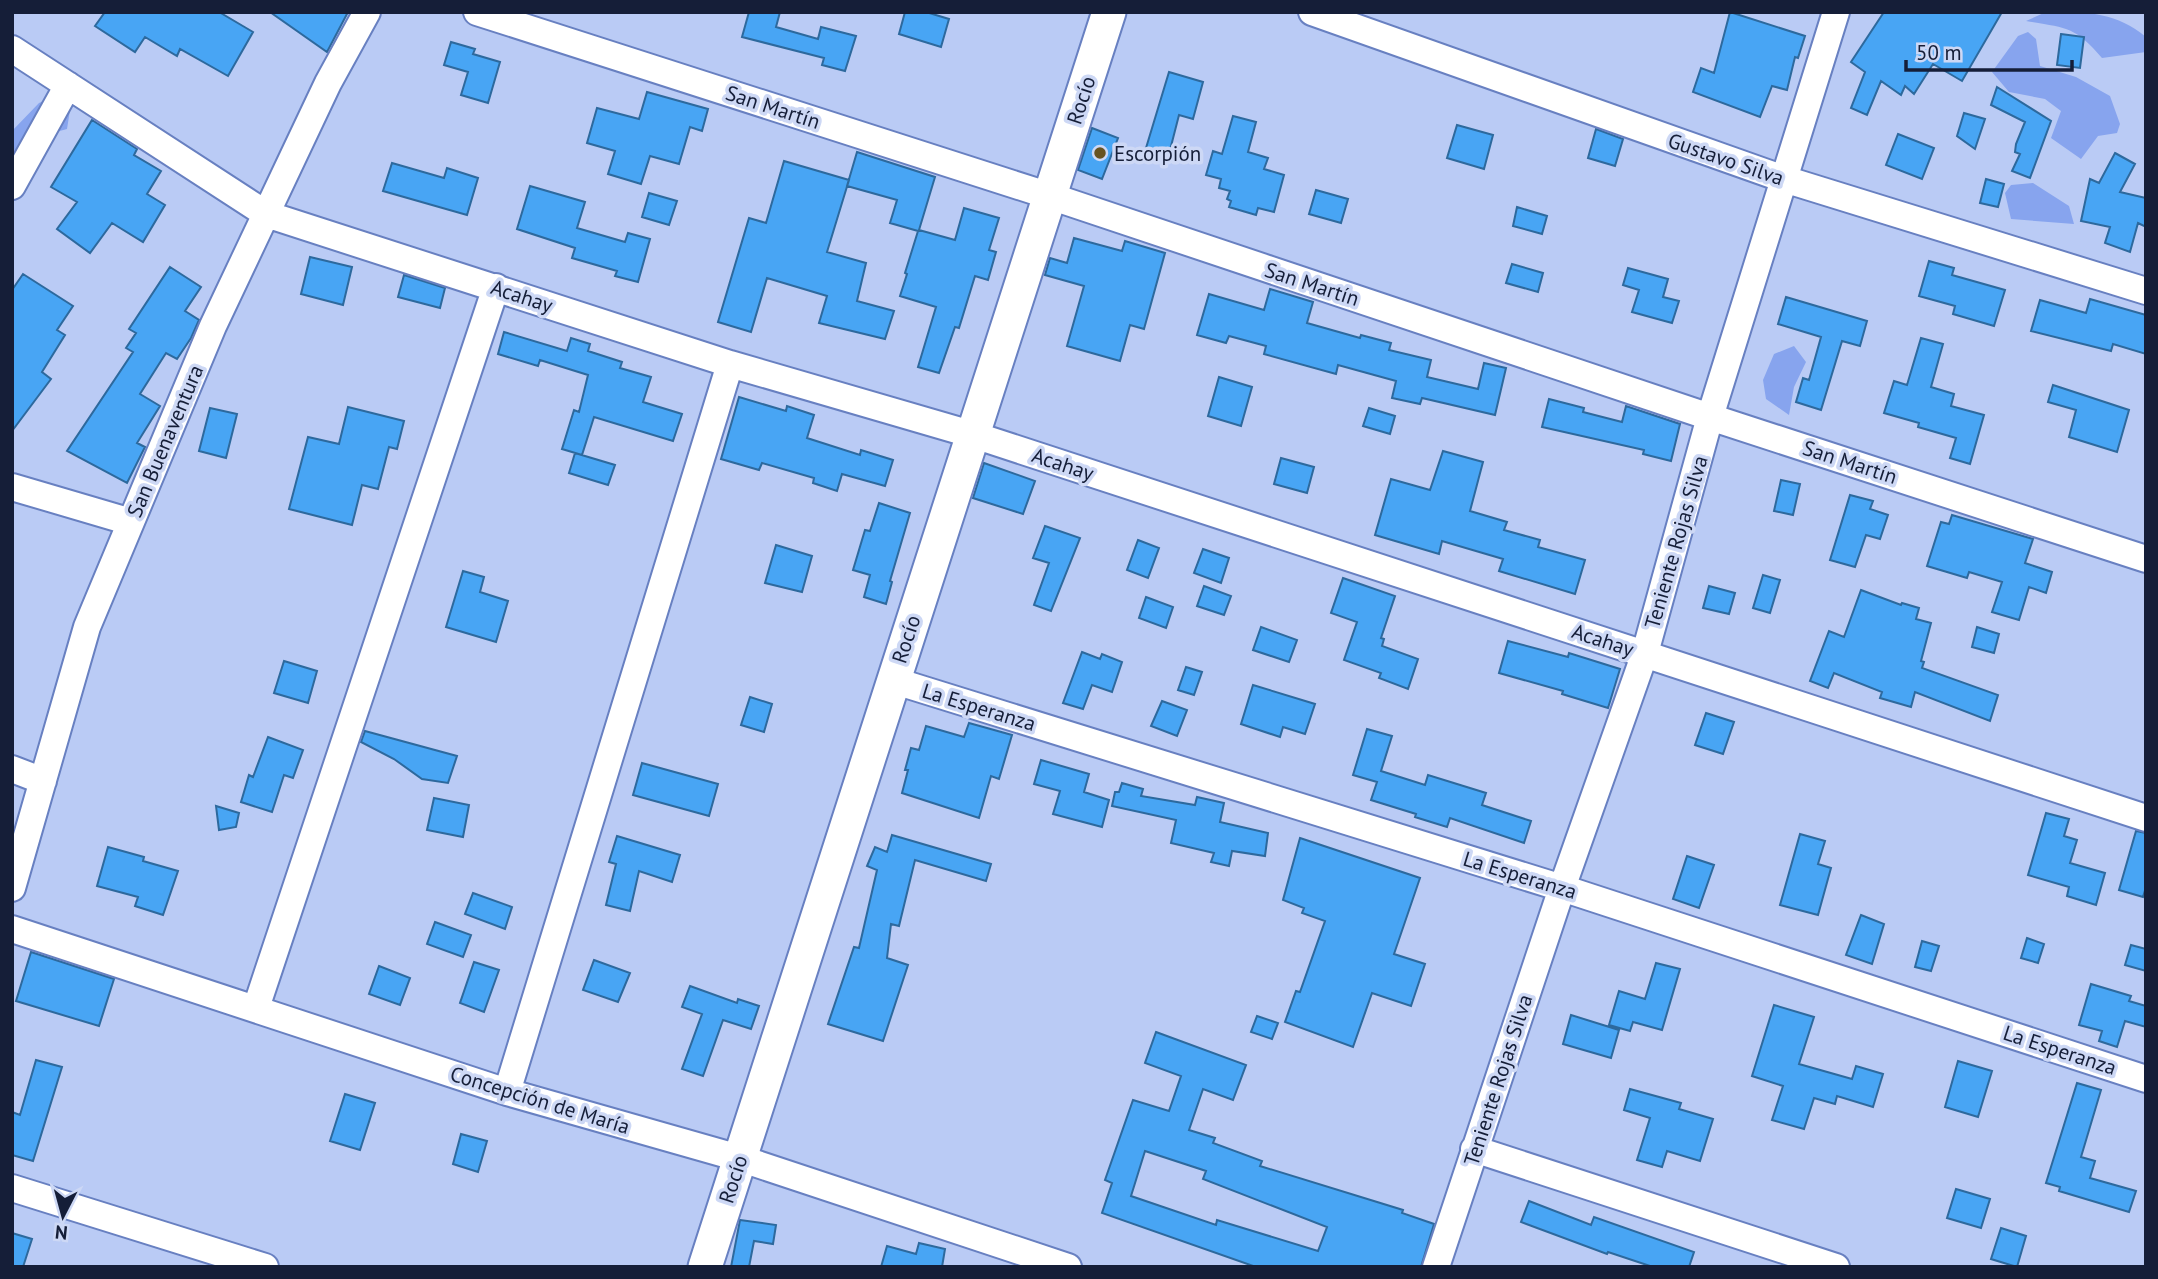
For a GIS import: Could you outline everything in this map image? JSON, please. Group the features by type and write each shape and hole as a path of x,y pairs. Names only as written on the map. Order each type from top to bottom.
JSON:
{"main road":[{"name":"Rocío","path":"705,1267 1109,12"}],"street":[{"name":"San Buenaventura","path":"12,888 87,627 213,326 328,83 367,12"},
{"name":"San Martín","path":"477,12 1050,196 1710,417 2146,559"},
{"name":"Gustavo Silva","path":"1312,12 1784,180 2146,290"},
{"name":"Teniente Rojas Silva","path":"1436,1267 1562,888 1645,653 1710,417 1836,12"},
{"name":"Acahay","path":"12,49 266,214 730,364 974,435 2146,818"},
{"path":"12,186 68,85"},
{"path":"256,1008 496,287"},
{"path":"508,1092 730,364"},
{"path":"12,487 131,522"},
{"name":"La Esperanza","path":"892,680 1562,888 2146,1079"},
{"path":"12,769 43,781"},
{"name":"Concepción de María","path":"12,929 508,1092 739,1158 1068,1267"},
{"path":"1474,1149 1836,1267"},
{"path":"12,1188 265,1267"}],"shaded area":[{"path":"2046,12 2086,13 2123,22 2146,37 2146,52 2102,58 2077,34 2069,30 2026,21"},
{"path":"2028,32 2036,39 2040,66 2076,77 2110,96 2120,124 2117,133 2098,136 2081,159 2051,138 2061,111 2045,99 2009,92 1992,72 2018,36"},
{"path":"57,95 70,110 67,129 30,139 12,168 12,131 39,103"},
{"path":"2033,183 2069,206 2074,224 2011,219 2005,193 2011,185"},
{"path":"1794,346 1806,362 1794,387 1789,415 1766,399 1763,380 1774,354"}],"building":[{"path":"105,12 219,12 253,32 228,76 180,49 177,56 145,37 135,52 95,26"},
{"path":"270,12 348,12 327,52"},
{"path":"749,12 780,12 776,27 818,39 821,27 856,36 845,71 822,65 824,58 742,37"},
{"path":"905,12 926,12 949,19 941,47 899,34"},
{"path":"1730,12 1805,36 1798,58 1795,57 1787,90 1772,86 1760,117 1693,92 1701,68 1714,73"},
{"path":"1884,12 2002,12 1962,81 1933,64 1914,94 1905,86 1901,95 1881,81 1867,115 1851,108 1865,72 1851,62"},
{"path":"2061,34 2084,37 2080,68 2057,65"},
{"path":"451,42 475,49 473,54 500,62 488,103 461,95 468,72 444,65"},
{"path":"1169,72 1203,82 1193,119 1179,115 1169,154 1146,148"},
{"path":"1997,87 2051,121 2030,178 2012,171 2020,154 2015,152 2016,144 2025,122 1991,105"},
{"path":"647,92 708,109 702,131 690,127 679,164 650,156 641,184 608,174 615,151 587,143 597,108 639,119"},
{"path":"1964,113 1985,119 1975,149 1957,136"},
{"path":"1233,116 1256,122 1248,152 1268,158 1264,169 1284,175 1274,212 1258,208 1256,215 1229,207 1231,201 1227,199 1230,191 1219,188 1221,179 1206,175 1213,151 1222,154"},
{"path":"92,120 137,149 134,155 161,171 147,194 165,205 143,242 112,223 90,253 57,229 77,202 51,187"},
{"path":"1457,125 1493,135 1484,169 1447,158"},
{"path":"1092,128 1118,138 1102,179 1078,170"},
{"path":"1596,129 1623,139 1615,166 1588,158"},
{"path":"1898,134 1934,148 1922,179 1886,165"},
{"path":"857,152 935,177 919,230 955,240 964,208 999,218 989,250 996,252 988,280 975,276 959,328 955,327 939,373 918,367 936,307 900,296 918,231 890,223 897,200 847,186"},
{"path":"2115,153 2135,164 2120,192 2146,198 2146,227 2138,223 2130,252 2105,243 2110,227 2081,221 2090,179 2099,183"},
{"path":"784,161 849,180 827,252 866,263 857,301 894,311 885,339 819,323 827,296 767,278 751,332 718,322 749,218 766,223"},
{"path":"392,163 444,178 447,168 478,178 467,215 383,191"},
{"path":"1986,179 2004,184 1998,207 1980,203"},
{"path":"530,186 585,202 577,228 625,242 628,233 650,239 638,282 615,276 617,271 572,258 575,248 517,229"},
{"path":"1316,190 1348,199 1341,223 1309,214"},
{"path":"649,193 677,201 669,225 642,217"},
{"path":"1517,207 1547,216 1542,234 1513,226"},
{"path":"1074,238 1122,251 1125,241 1165,253 1144,329 1130,325 1120,361 1067,346 1084,286 1045,275 1050,258 1067,263"},
{"path":"310,257 352,267 343,305 301,294"},
{"path":"1929,261 1954,268 1952,275 2005,290 1994,326 1953,314 1955,306 1919,296"},
{"path":"1512,264 1543,273 1538,292 1506,283"},
{"path":"170,267 201,287 185,311 199,320 177,359 166,353 140,394 160,406 137,443 145,447 127,483 67,451 133,352 126,348 136,333 129,329"},
{"path":"1628,268 1668,279 1663,297 1679,301 1672,323 1632,312 1639,290 1623,285"},
{"path":"23,274 73,306 57,330 65,335 42,372 51,379 12,431 12,290"},
{"path":"404,275 445,288 440,308 398,297"},
{"path":"1270,289 1313,302 1307,323 1360,338 1361,335 1391,343 1389,350 1431,360 1427,377 1478,389 1484,363 1506,368 1495,415 1422,398 1420,404 1392,398 1396,381 1338,365 1336,374 1264,354 1266,346 1229,336 1226,343 1197,335 1209,294 1264,310"},
{"path":"1786,297 1867,321 1860,346 1842,341 1821,410 1796,402 1803,378 1809,380 1821,337 1778,324"},
{"path":"2090,299 2146,315 2146,354 2113,344 2111,351 2031,331 2040,300 2086,313"},
{"path":"504,332 567,351 571,338 590,344 588,351 622,362 620,368 651,377 643,402 682,414 673,441 594,417 582,455 562,449 574,410 579,412 588,375 540,360 538,366 498,354"},
{"path":"1921,338 1943,344 1931,387 1954,394 1951,406 1984,415 1970,464 1950,458 1956,438 1884,413 1894,381 1907,385"},
{"path":"1219,377 1252,387 1241,426 1208,416"},
{"path":"2053,385 2129,410 2117,452 2069,437 2076,410 2048,402"},
{"path":"739,397 786,411 787,406 814,415 807,438 860,455 861,450 893,460 885,486 842,474 837,491 813,483 814,478 762,463 759,470 721,459"},
{"path":"1549,399 1584,408 1583,412 1622,422 1626,406 1680,424 1671,461 1643,454 1644,450 1542,427"},
{"path":"348,407 404,421 397,449 389,447 378,489 362,485 352,525 289,509 308,437 339,444"},
{"path":"210,408 237,414 226,458 199,451"},
{"path":"1369,408 1395,416 1390,434 1363,426"},
{"path":"1443,451 1483,462 1470,511 1507,522 1504,530 1540,540 1538,547 1585,560 1575,594 1499,571 1503,559 1442,541 1439,554 1375,535 1391,479 1430,490"},
{"path":"575,453 615,465 608,485 569,473"},
{"path":"1281,458 1314,467 1307,493 1274,484"},
{"path":"984,463 1035,481 1023,514 973,498"},
{"path":"1781,480 1800,484 1793,515 1774,511"},
{"path":"1850,495 1873,501 1870,509 1888,515 1880,539 1866,535 1855,567 1830,560"},
{"path":"879,503 910,513 886,604 864,597 870,575 853,570 865,530 870,531"},
{"path":"1952,515 2033,539 2025,563 2052,572 2046,593 2029,587 2019,620 1992,612 2002,582 1969,572 1967,578 1927,566 1941,522 1949,524"},
{"path":"1045,526 1080,538 1051,611 1034,605 1049,563 1033,558"},
{"path":"1138,540 1159,548 1148,578 1127,570"},
{"path":"776,545 812,556 802,592 765,583"},
{"path":"1203,549 1229,558 1221,583 1194,573"},
{"path":"463,571 484,577 480,592 508,601 496,642 446,627"},
{"path":"1763,575 1780,580 1770,613 1753,608"},
{"path":"1343,578 1395,596 1381,638 1384,639 1382,646 1418,659 1408,689 1379,678 1381,673 1344,660 1357,622 1331,613"},
{"path":"1204,586 1231,596 1224,615 1197,606"},
{"path":"1709,586 1735,593 1729,614 1703,608"},
{"path":"1861,590 1901,605 1902,603 1919,608 1916,619 1931,623 1921,661 1924,662 1922,668 1998,695 1990,721 1915,692 1911,707 1880,698 1882,692 1834,673 1828,688 1810,681 1829,631 1844,637"},
{"path":"1146,597 1173,607 1166,628 1139,618"},
{"path":"1261,627 1297,640 1289,662 1253,650"},
{"path":"1977,627 1999,634 1994,653 1972,647"},
{"path":"1508,641 1568,657 1569,653 1620,669 1608,708 1562,694 1563,691 1499,673"},
{"path":"1082,652 1100,659 1102,654 1122,662 1112,692 1092,685 1083,709 1063,703"},
{"path":"284,661 317,671 308,703 274,693"},
{"path":"1186,667 1202,672 1194,695 1178,690"},
{"path":"1253,685 1315,704 1305,734 1283,727 1280,737 1241,724"},
{"path":"750,697 772,704 764,732 741,725"},
{"path":"1162,701 1187,710 1177,736 1151,726"},
{"path":"1706,713 1734,722 1723,754 1695,745"},
{"path":"969,723 1012,735 999,779 991,776 979,818 902,793 911,748 919,750 926,726 964,737"},
{"path":"1367,729 1392,736 1381,771 1425,785 1428,775 1486,793 1482,805 1531,821 1524,843 1450,818 1447,827 1371,800 1377,782 1353,775"},
{"path":"365,731 457,756 448,783 422,779 394,759 361,742"},
{"path":"268,737 303,750 293,778 284,775 272,812 241,802 249,775 253,777"},
{"path":"1041,760 1089,774 1084,792 1109,800 1102,827 1053,814 1060,791 1034,784"},
{"path":"642,763 718,784 709,816 633,795"},
{"path":"1122,783 1143,789 1141,796 1195,805 1197,797 1224,803 1220,822 1268,833 1265,856 1232,851 1229,866 1211,862 1214,853 1171,843 1176,820 1112,806 1115,792 1119,792"},
{"path":"434,798 469,805 463,837 427,830"},
{"path":"216,806 239,813 236,827 219,830"},
{"path":"2046,813 2069,819 2064,836 2077,840 2070,863 2105,873 2096,905 2067,896 2069,887 2028,875"},
{"path":"2136,831 2146,833 2146,887 2143,897 2119,890"},
{"path":"1800,834 1825,841 1818,864 1831,868 1818,915 1780,905"},
{"path":"892,835 991,864 986,881 915,860 899,926 891,924 887,958 908,965 883,1041 828,1024 854,947 859,948 877,870 867,866 875,847 887,852"},
{"path":"617,836 680,855 672,882 639,871 630,911 606,905 616,864 609,862"},
{"path":"1300,838 1420,878 1394,954 1425,964 1411,1006 1372,993 1353,1047 1285,1022 1296,991 1300,992 1325,921 1302,913 1304,908 1283,900"},
{"path":"108,847 144,857 143,861 178,871 163,915 135,906 138,897 97,886"},
{"path":"1687,856 1714,865 1699,908 1673,899"},
{"path":"473,893 512,907 505,929 465,914"},
{"path":"1861,915 1884,924 1872,964 1846,955"},
{"path":"435,922 471,935 463,957 427,944"},
{"path":"2027,938 2044,944 2038,963 2021,958"},
{"path":"1922,941 1939,946 1931,971 1915,967"},
{"path":"2131,945 2146,949 2146,971 2125,965"},
{"path":"31,952 114,979 99,1026 16,1001"},
{"path":"594,960 630,973 618,1002 583,990"},
{"path":"474,962 499,970 484,1012 460,1003"},
{"path":"1656,963 1680,969 1662,1030 1633,1022 1630,1031 1609,1025 1619,991 1645,999"},
{"path":"379,966 410,978 400,1005 369,994"},
{"path":"2091,984 2131,996 2129,1001 2146,1006 2146,1027 2125,1021 2117,1047 2099,1041 2102,1031 2079,1025"},
{"path":"690,986 737,1003 738,999 759,1006 751,1029 723,1020 703,1076 682,1069 702,1014 682,1007"},
{"path":"1774,1005 1814,1017 1799,1064 1852,1079 1856,1066 1883,1074 1873,1107 1837,1096 1835,1104 1814,1098 1804,1129 1772,1120 1783,1086 1752,1076"},
{"path":"1571,1015 1619,1030 1611,1058 1563,1044"},
{"path":"1257,1016 1278,1023 1272,1039 1251,1032"},
{"path":"1156,1032 1246,1065 1233,1100 1203,1089 1189,1130 1215,1138 1213,1143 1262,1161 1260,1166 1403,1210 1402,1213 1434,1224 1421,1267 1256,1267 1102,1213 1112,1183 1105,1180 1133,1100 1169,1111 1181,1076 1145,1063","holes":["1145,1151 1206,1171 1203,1179 1327,1227 1318,1251 1217,1220 1216,1225 1131,1196"]},
{"path":"36,1060 62,1067 33,1161 12,1155 12,1112 20,1115"},
{"path":"1958,1061 1992,1071 1978,1117 1945,1107"},
{"path":"2077,1083 2101,1090 2081,1157 2095,1161 2090,1178 2136,1191 2129,1212 2059,1191 2060,1187 2046,1183"},
{"path":"1630,1089 1681,1103 1679,1109 1713,1119 1700,1161 1667,1151 1662,1167 1637,1160 1650,1118 1624,1110"},
{"path":"345,1094 375,1103 360,1150 330,1141"},
{"path":"461,1134 487,1141 478,1172 453,1164"},
{"path":"1956,1189 1990,1199 1981,1228 1947,1218"},
{"path":"1529,1201 1591,1225 1594,1217 1694,1252 1689,1267 1653,1267 1608,1252 1607,1254 1521,1222"},
{"path":"740,1220 776,1225 773,1244 754,1241 749,1267 731,1267"},
{"path":"2001,1228 2026,1236 2017,1267 1991,1259"},
{"path":"12,1233 32,1239 23,1267 12,1267"},
{"path":"919,1243 945,1249 942,1267 881,1267 887,1246 916,1254"}],"place":[{"name":"Escorpión","path":"1100,153"}]}
